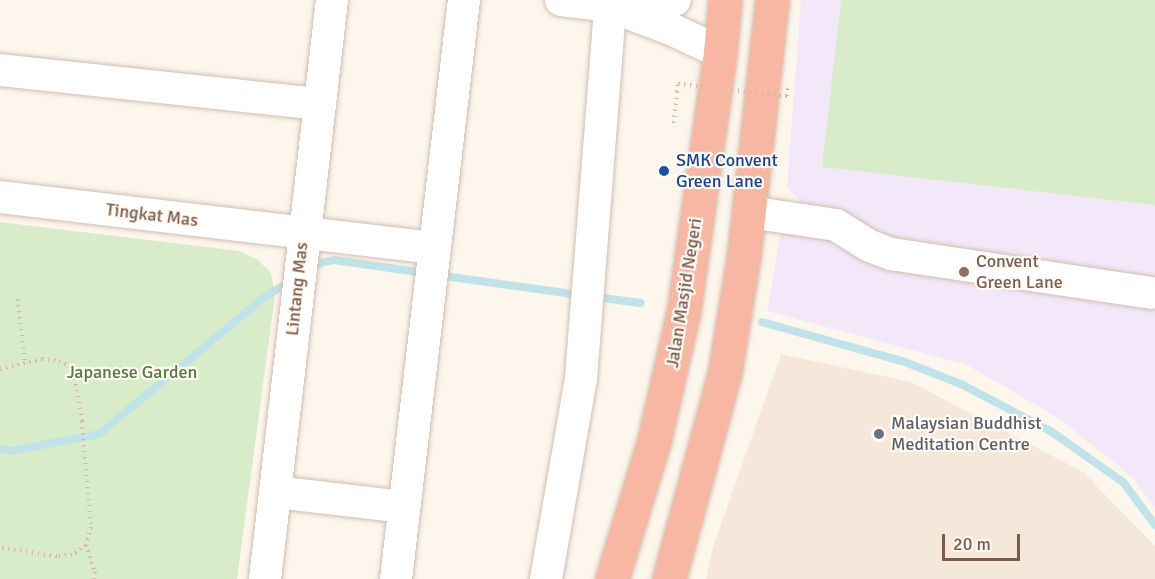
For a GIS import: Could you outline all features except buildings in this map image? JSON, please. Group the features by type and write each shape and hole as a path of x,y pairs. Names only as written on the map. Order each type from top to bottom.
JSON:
{"highway":[{"name":"Jalan Masjid Negeri","path":"612,579 654,441 684,309 720,52 725,0"},
{"path":"669,579 725,371 749,212 772,0"}],"street":[{"name":"Lintang Mas","path":"265,579 303,233 332,0"},
{"path":"396,579 464,0"},
{"path":"561,0 610,6 675,0"},
{"path":"610,6 671,29 720,52"},
{"path":"546,579 581,378 610,6"},
{"path":"0,70 320,104"},
{"name":"Tingkat Mas","path":"0,197 303,233 433,263"},
{"path":"749,212 836,225 870,246 891,254 1151,292"},
{"path":"275,492 404,507"}],"path":[{"path":"674,123 678,84 787,96 789,84"},
{"path":"18,299 25,362"},
{"path":"0,369 25,362 59,361 70,366 75,378 82,420 91,527 86,545 95,572 94,579"},
{"path":"0,548 57,556 72,555 86,545"}],"shaded area":[{"name":"Convent Green Lane","path":"801,0 1155,0 1155,508 1133,478 1060,419 967,365 767,311 781,232 795,227 799,200 787,187"},
{"name":"Malaysian Buddhist Meditation Centre","path":"781,354 911,382 1083,472 1155,546 1155,579 706,579 713,547"}],"green space":[{"path":"841,0 1155,0 1155,205 822,167"},
{"name":"Japanese Garden","path":"0,222 239,251 258,260 271,273 275,295 237,579 0,579"}],"waterway":[{"path":"309,270 320,263 334,260 425,273"},
{"path":"437,275 580,295"},
{"path":"0,449 11,451 99,434 266,296 291,281"},
{"path":"595,297 641,303"},
{"path":"762,322 905,362 963,385 1052,432 1123,482 1155,525"}],"place":[{"name":"SMK Convent Green Lane","path":"664,171"},
{"name":"Convent Green Lane","path":"964,272"},
{"name":"Malaysian Buddhist Meditation Centre","path":"879,434"}]}
